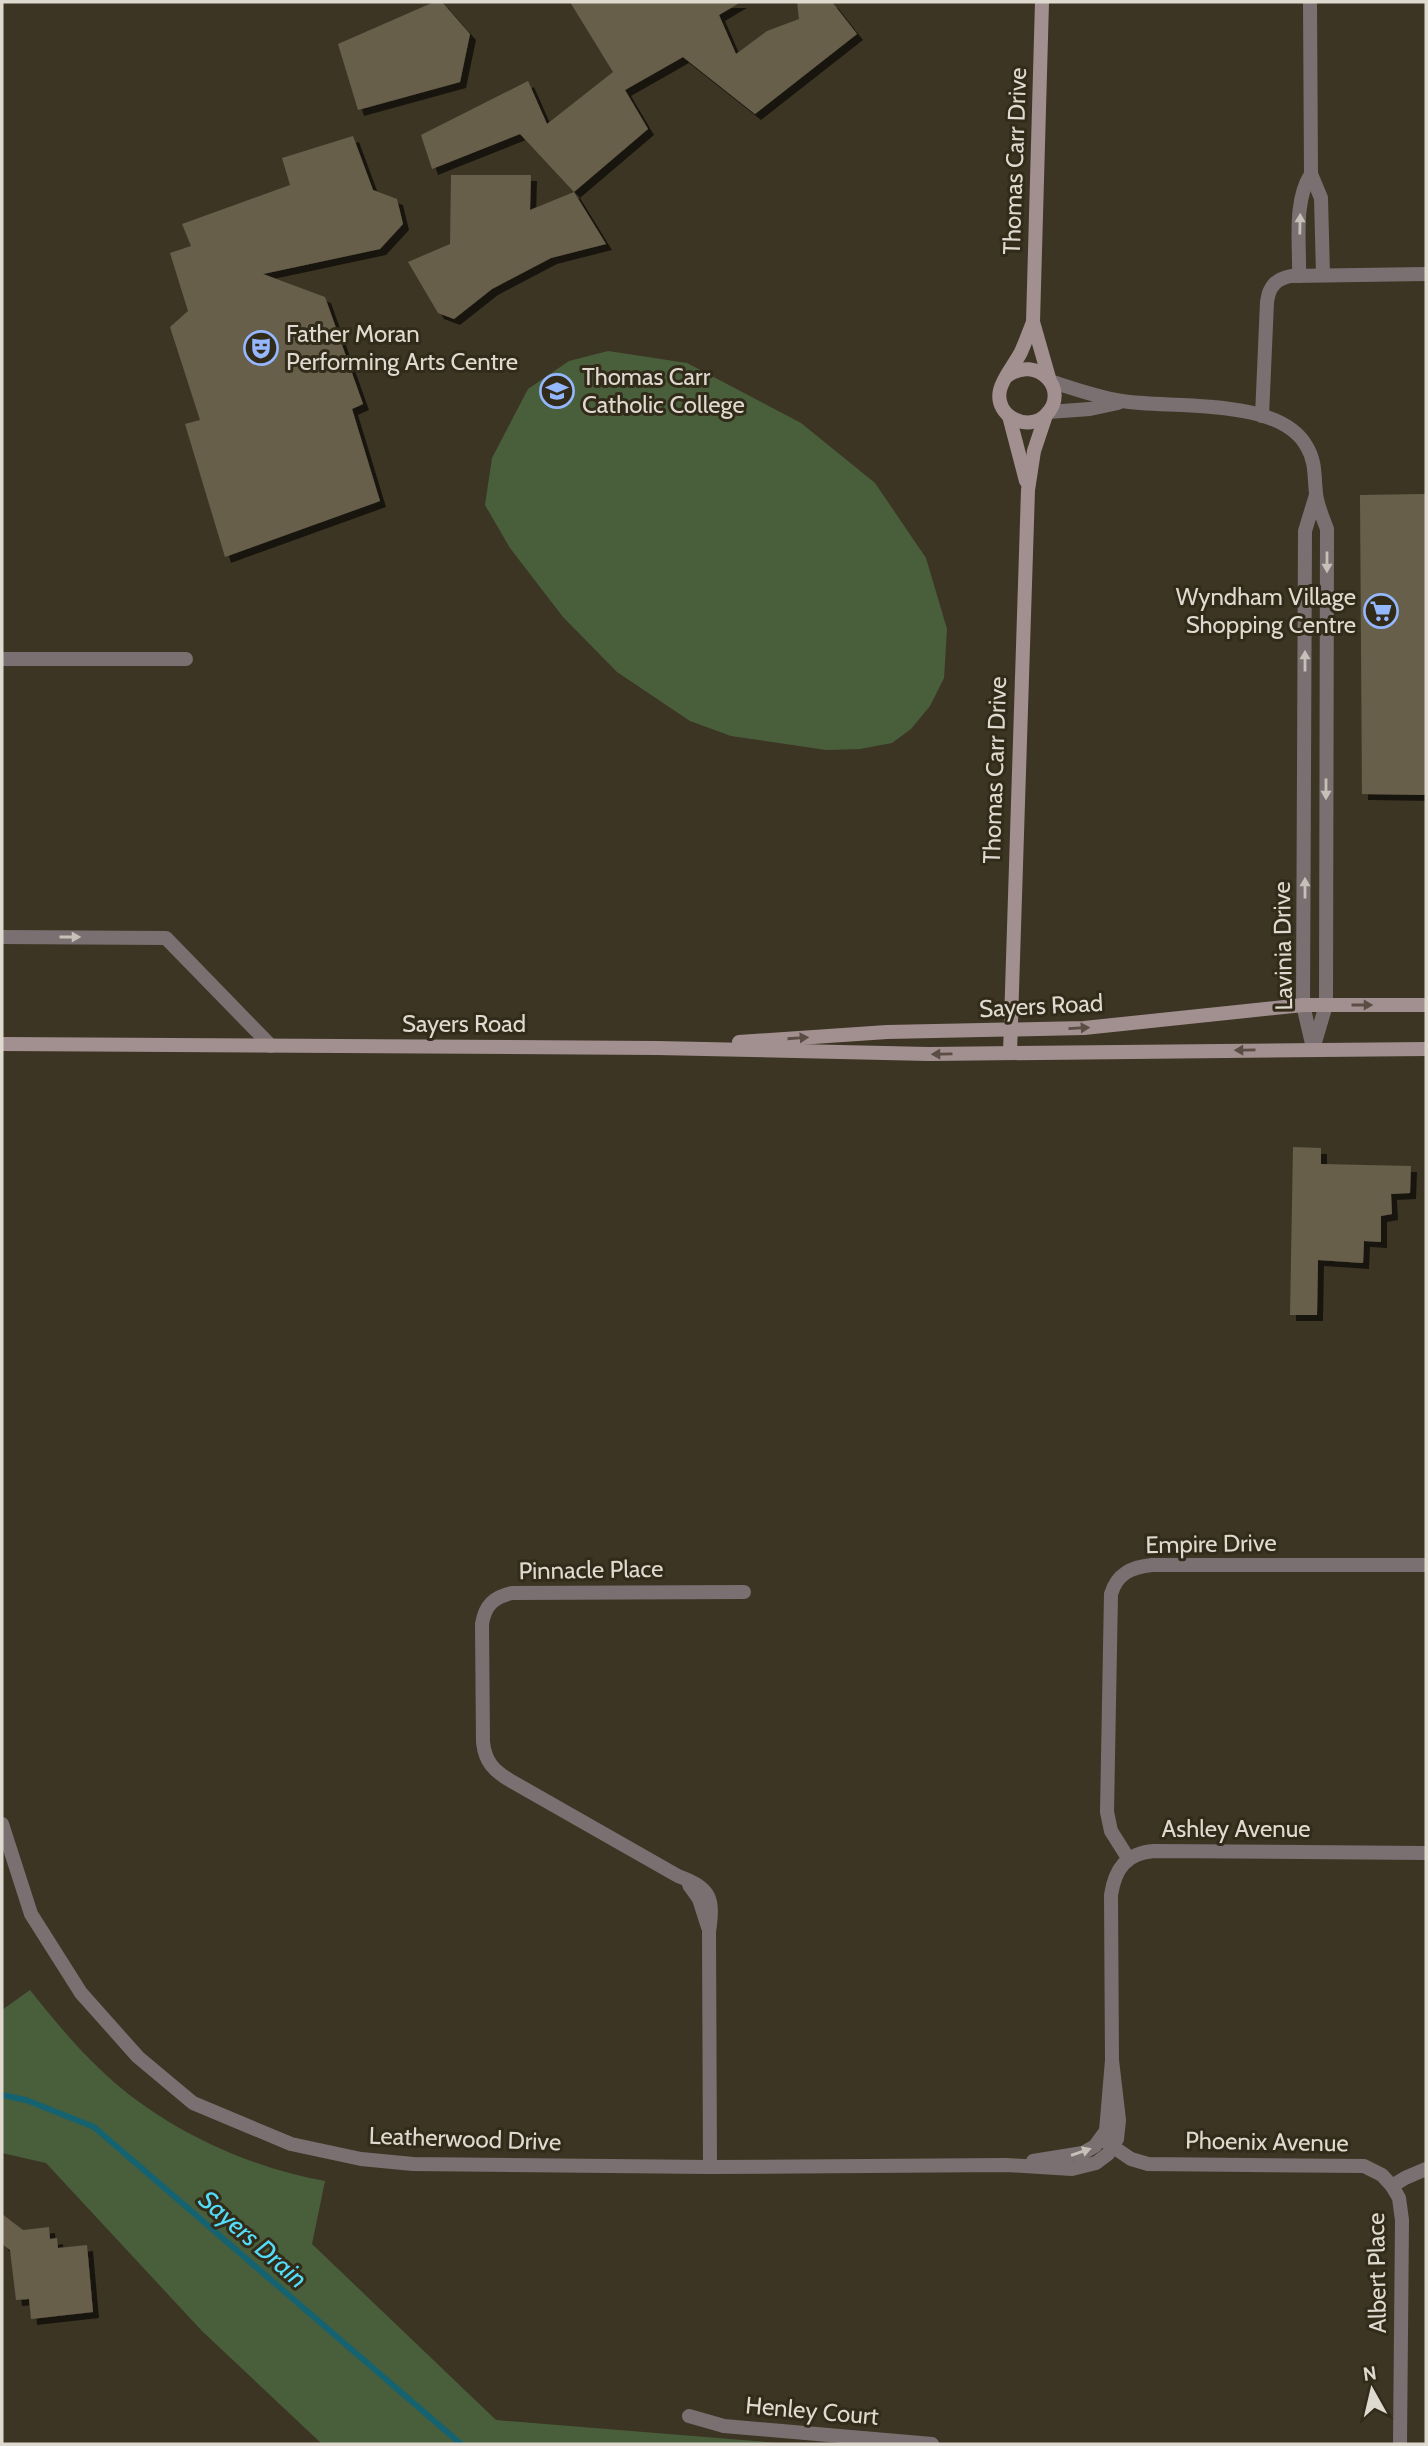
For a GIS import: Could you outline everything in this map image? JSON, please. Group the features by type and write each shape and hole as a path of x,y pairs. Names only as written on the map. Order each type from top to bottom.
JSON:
{"main road":[{"name":"Thomas Carr Drive","path":"1042,2 1033,322 1049,379"},
{"name":"Thomas Carr Drive","path":"1007,376 1033,322"},
{"path":"1029,368 1039,370 1049,379 1054,398 1047,413 1028,423 1018,422 1009,416 1003,409 999,396 1000,387 1007,376 1015,370 1029,368"},
{"name":"Thomas Carr Drive","path":"1010,1053 1028,489 1034,452 1047,413"},
{"name":"Thomas Carr Drive","path":"1009,416 1028,489"},
{"name":"Sayers Road","path":"657,1048 887,1032 1084,1028 1303,1006 1426,1005"},
{"name":"Sayers Road","path":"2,1044 657,1048 836,1053 1426,1049"}],"street":[{"path":"1310,2 1311,174 1321,198 1323,275"},
{"path":"1299,276 1301,205 1304,186 1311,174"},
{"path":"1262,416 1268,293 1274,284 1282,278 1299,276 1426,274"},
{"name":"Lavinia Drive","path":"1049,379 1090,394 1123,401 1193,405 1262,416 1279,422 1302,439 1312,459 1316,495 1327,529 1325,1005 1313,1049"},
{"name":"Lavinia Drive","path":"1047,413 1090,409 1123,401"},
{"name":"Lavinia Drive","path":"1313,1049 1303,1006 1305,531 1316,495"},
{"path":"2,659 186,659"},
{"path":"2,937 166,938 271,1046"},
{"name":"Empire Drive","path":"1128,1858 1111,1830 1107,1812 1111,1594 1120,1577 1130,1569 1152,1565 1426,1565"},
{"name":"Pinnacle Place","path":"710,2167 709,1931 699,1899 692,1887 678,1876 492,1768 485,1755 483,1742 483,1618 492,1600 512,1593 744,1592"},
{"name":"Leatherwood Drive","path":"2,1824 32,1914 80,1993 138,2057 193,2103 291,2144 361,2159 413,2164 710,2167 1007,2165 1055,2169 1080,2168 1096,2163 1107,2143"},
{"name":"Ashley Avenue","path":"1107,2143 1112,2060 1111,1895 1117,1870 1128,1858 1154,1851 1426,1853"},
{"name":"Phoenix Avenue","path":"1107,2143 1130,2159 1148,2164 1364,2166 1382,2175 1392,2186"},
{"path":"1392,2186 1426,2169"},
{"name":"Albert Place","path":"1392,2186 1399,2198 1402,2220 1400,2444"},
{"name":"Henley Court","path":"688,2416 724,2426 932,2444"}],"green space":[{"path":"608,351 687,363 801,423 875,483 926,558 947,629 944,678 930,706 911,729 892,743 860,749 826,750 731,736 690,721 617,672 563,617 510,548 485,505 492,458 528,389 569,361"},
{"path":"30,1990 96,2066 167,2121 244,2158 271,2168 325,2181 312,2244 496,2420 791,2444 322,2444 202,2331 46,2163 2,2153 2,2010"}],"building":[{"path":"434,2 442,2 470,34 460,82 358,110 338,44"},
{"path":"570,2 741,2 719,15 736,54 767,31 799,19 797,2 832,2 857,34 755,114 683,57 625,90 648,129 574,192 520,134 432,169 421,135 528,81 547,124 613,72"},
{"path":"353,136 373,190 397,199 403,224 380,249 263,274 325,297 363,404 352,409 380,501 225,557 185,424 200,420 170,327 188,311 170,253 191,246 182,224 290,185 282,158"},
{"path":"451,175 531,175 530,210 574,192 606,244 551,258 492,289 454,319 438,313 408,262 450,244"},
{"path":"1426,494 1426,795 1362,794 1360,495"},
{"path":"1293,1147 1321,1148 1321,1164 1411,1166 1410,1193 1391,1194 1392,1214 1381,1216 1381,1242 1364,1241 1363,1263 1318,1260 1317,1315 1290,1315"},
{"path":"2,2214 23,2230 49,2227 50,2239 57,2238 58,2248 87,2245 93,2312 31,2319 29,2299 16,2300 10,2250 2,2244"}],"waterway":[{"name":"Sayers Drain","path":"2,2095 26,2100 94,2127 461,2444"}],"place":[{"name":"Father Moran Performing Arts Centre","path":"261,348"},
{"name":"Thomas Carr Catholic College","path":"557,391"},
{"name":"Wyndham Village Shopping Centre","path":"1381,611"}]}
